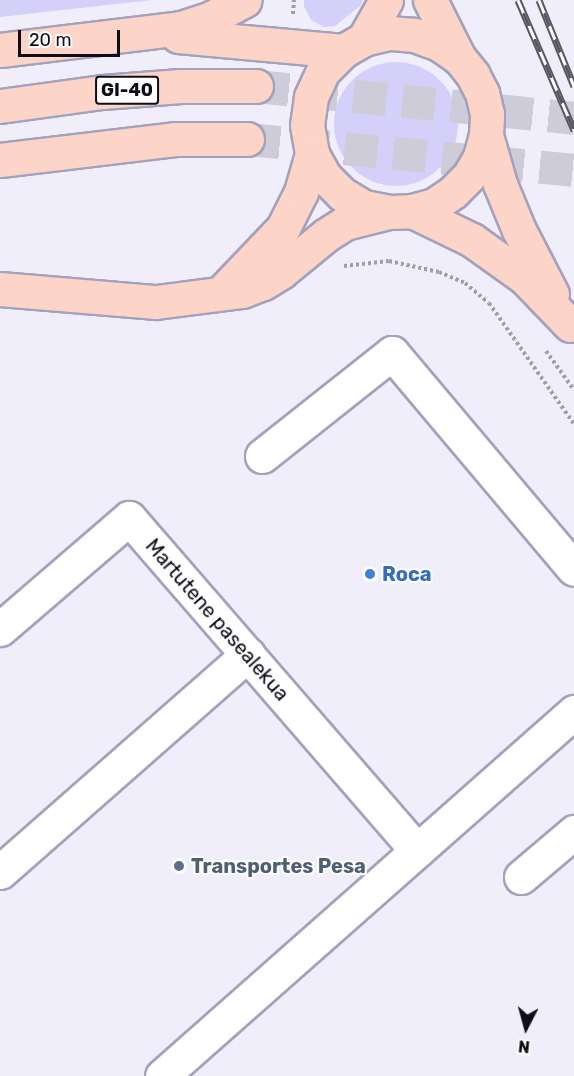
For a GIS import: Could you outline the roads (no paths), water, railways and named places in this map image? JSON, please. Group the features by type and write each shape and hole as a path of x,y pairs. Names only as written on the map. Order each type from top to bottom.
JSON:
{"main road":[{"path":"0,50 150,34 181,28 211,18 245,0"},
{"path":"386,0 354,45 323,71 311,97 307,125 312,154 324,176 342,194 364,207 401,212 453,229 500,258 549,300 572,328"},
{"path":"0,289 156,302 242,291 263,283 335,229 367,216 434,205 453,192 469,176 480,157 486,135 486,114 482,93 473,75 459,58 430,0"},
{"path":"150,34 354,45 389,33 414,35 439,44 459,58"},
{"name":"GI-40","path":"0,106 102,92 181,86 256,86"},
{"path":"486,135 500,184 519,230 572,328"},
{"path":"0,160 175,139 247,139"},
{"path":"219,294 283,228 301,192 312,154"}],"street":[{"path":"262,456 392,353 574,569"},
{"name":"Martutene pasealekua","path":"0,629 129,518 417,850"},
{"path":"0,872 248,654"},
{"path":"162,1076 574,712"},
{"path":"520,877 574,832"}],"tunnel":[{"path":"256,86 574,118"},
{"path":"247,139 574,170"}],"railway":[{"path":"518,0 574,130"},
{"path":"539,0 574,86"}],"place":[{"name":"Roca","path":"370,574"},
{"name":"Transportes Pesa","path":"179,866"}]}
